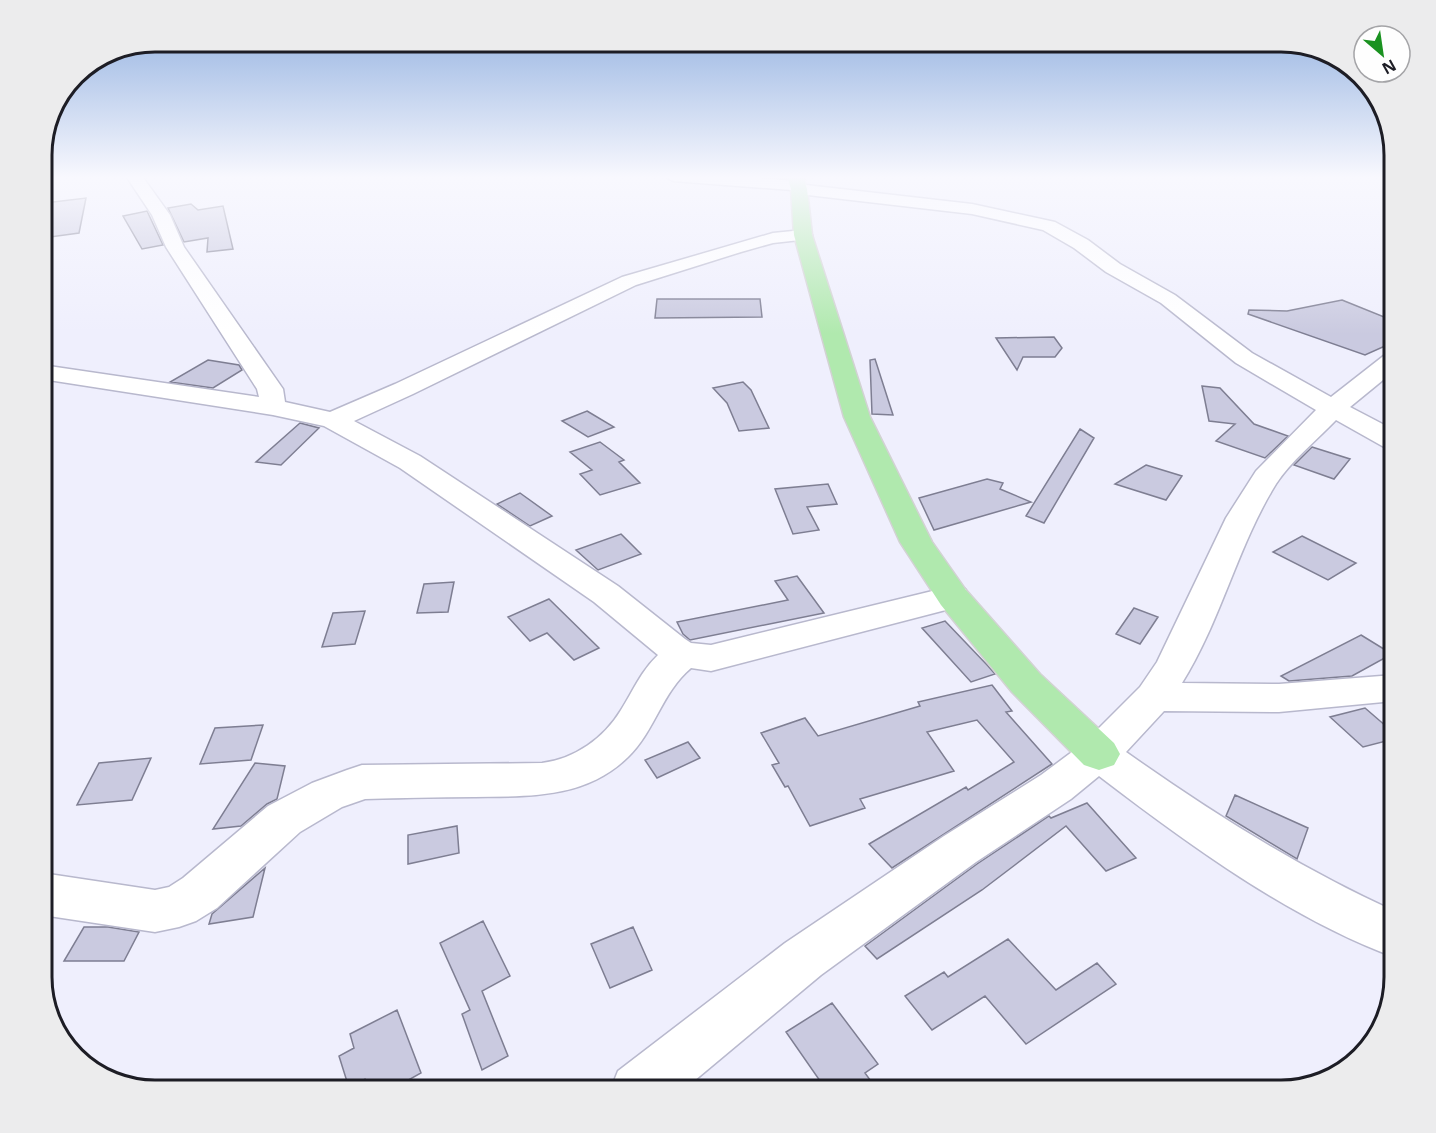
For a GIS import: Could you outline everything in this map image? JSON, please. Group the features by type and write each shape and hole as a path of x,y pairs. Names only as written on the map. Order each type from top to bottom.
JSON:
{"main road":[{"path":"802,229 857,417 916,542 952,597 1026,683 1099,754"}],"street":[{"path":"167,229 175,247 270,389 273,407"},
{"path":"1054,229 1081,244 1113,268 1168,299 1244,358 1274,377 1384,436"},
{"path":"333,420 404,389 629,282 724,250 773,238 803,235"},
{"path":"652,1080 803,959 960,849 1056,787 1099,754 1154,697 1188,640 1241,518 1266,477 1333,408 1384,367"},
{"path":"53,374 273,407 333,420 410,462 498,520 606,594 653,634 683,654 711,658 952,597"},
{"path":"53,896 155,911 179,906 200,893 284,819 327,795 362,782 542,779 572,774 595,762 634,723 650,688 663,670 683,654"},
{"path":"1154,697 1279,698 1384,689"},
{"path":"1099,754 1218,839 1294,884 1384,930"}],"building":[{"path":"53,229 80,229 79,233 53,237"},
{"path":"130,229 155,229 163,245 142,249"},
{"path":"178,229 228,229 233,249 207,252 208,238 184,242"},
{"path":"657,299 760,299 762,317 655,318"},
{"path":"1342,300 1384,317 1384,346 1365,355 1248,314 1249,310 1287,311"},
{"path":"1054,337 1062,348 1055,357 1023,357 1017,370 996,338"},
{"path":"875,359 893,415 872,414 870,360"},
{"path":"208,360 239,365 242,370 213,388 170,382"},
{"path":"743,382 751,390 769,428 739,431 727,403 713,388"},
{"path":"1202,386 1220,388 1254,424 1288,436 1265,458 1216,441 1235,424 1209,421"},
{"path":"587,411 614,427 588,437 562,421"},
{"path":"300,423 319,428 281,465 256,462"},
{"path":"1080,429 1094,438 1044,523 1026,516"},
{"path":"600,442 624,460 619,462 640,483 600,495 580,474 592,470 570,452"},
{"path":"1312,447 1350,459 1334,479 1294,465"},
{"path":"1146,465 1182,476 1166,500 1115,484"},
{"path":"987,479 1003,483 1000,489 1031,502 934,530 919,498"},
{"path":"828,484 837,504 807,507 819,530 793,534 775,489"},
{"path":"520,493 552,516 530,526 497,504"},
{"path":"621,534 641,554 598,570 576,550"},
{"path":"1302,536 1356,563 1328,580 1273,552"},
{"path":"797,576 824,613 690,640 683,634 677,622 788,600 775,581"},
{"path":"454,582 448,612 417,613 424,584"},
{"path":"549,599 599,648 574,660 547,633 530,641 508,617"},
{"path":"1134,608 1158,617 1140,644 1116,634"},
{"path":"365,611 355,644 322,647 333,613"},
{"path":"945,621 995,674 971,682 922,628"},
{"path":"1361,635 1384,649 1384,658 1352,676 1289,681 1281,676"},
{"path":"992,685 1012,711 1006,712 1052,764 892,868 869,844 966,787 968,790 1014,762 977,720 927,732 954,771 860,799 865,808 810,826 788,786 785,787 772,765 779,763 761,733 805,718 818,736 920,706 918,702"},
{"path":"1365,708 1384,724 1384,742 1363,747 1330,717"},
{"path":"263,725 251,760 200,764 215,728"},
{"path":"688,742 700,758 657,778 645,760"},
{"path":"151,758 132,800 77,805 99,763"},
{"path":"255,763 285,766 277,799 267,804 241,826 213,829"},
{"path":"1235,795 1308,828 1297,859 1226,816"},
{"path":"1087,803 1136,858 1106,871 1066,826 982,890 877,959 865,946 977,864 1049,816 1051,818"},
{"path":"457,826 459,853 408,864 408,835"},
{"path":"265,868 253,917 209,924 212,914"},
{"path":"483,921 510,976 482,991 508,1056 482,1070 462,1014 470,1010 440,943"},
{"path":"84,927 108,927 139,932 124,961 64,961"},
{"path":"633,927 652,970 610,988 591,944"},
{"path":"1008,939 1056,990 1097,963 1116,984 1026,1044 985,996 932,1030 905,996 944,972 948,977"},
{"path":"832,1003 878,1064 865,1073 870,1080 819,1080 786,1032"},
{"path":"397,1010 421,1073 409,1080 346,1080 339,1056 354,1048 350,1034"}]}
